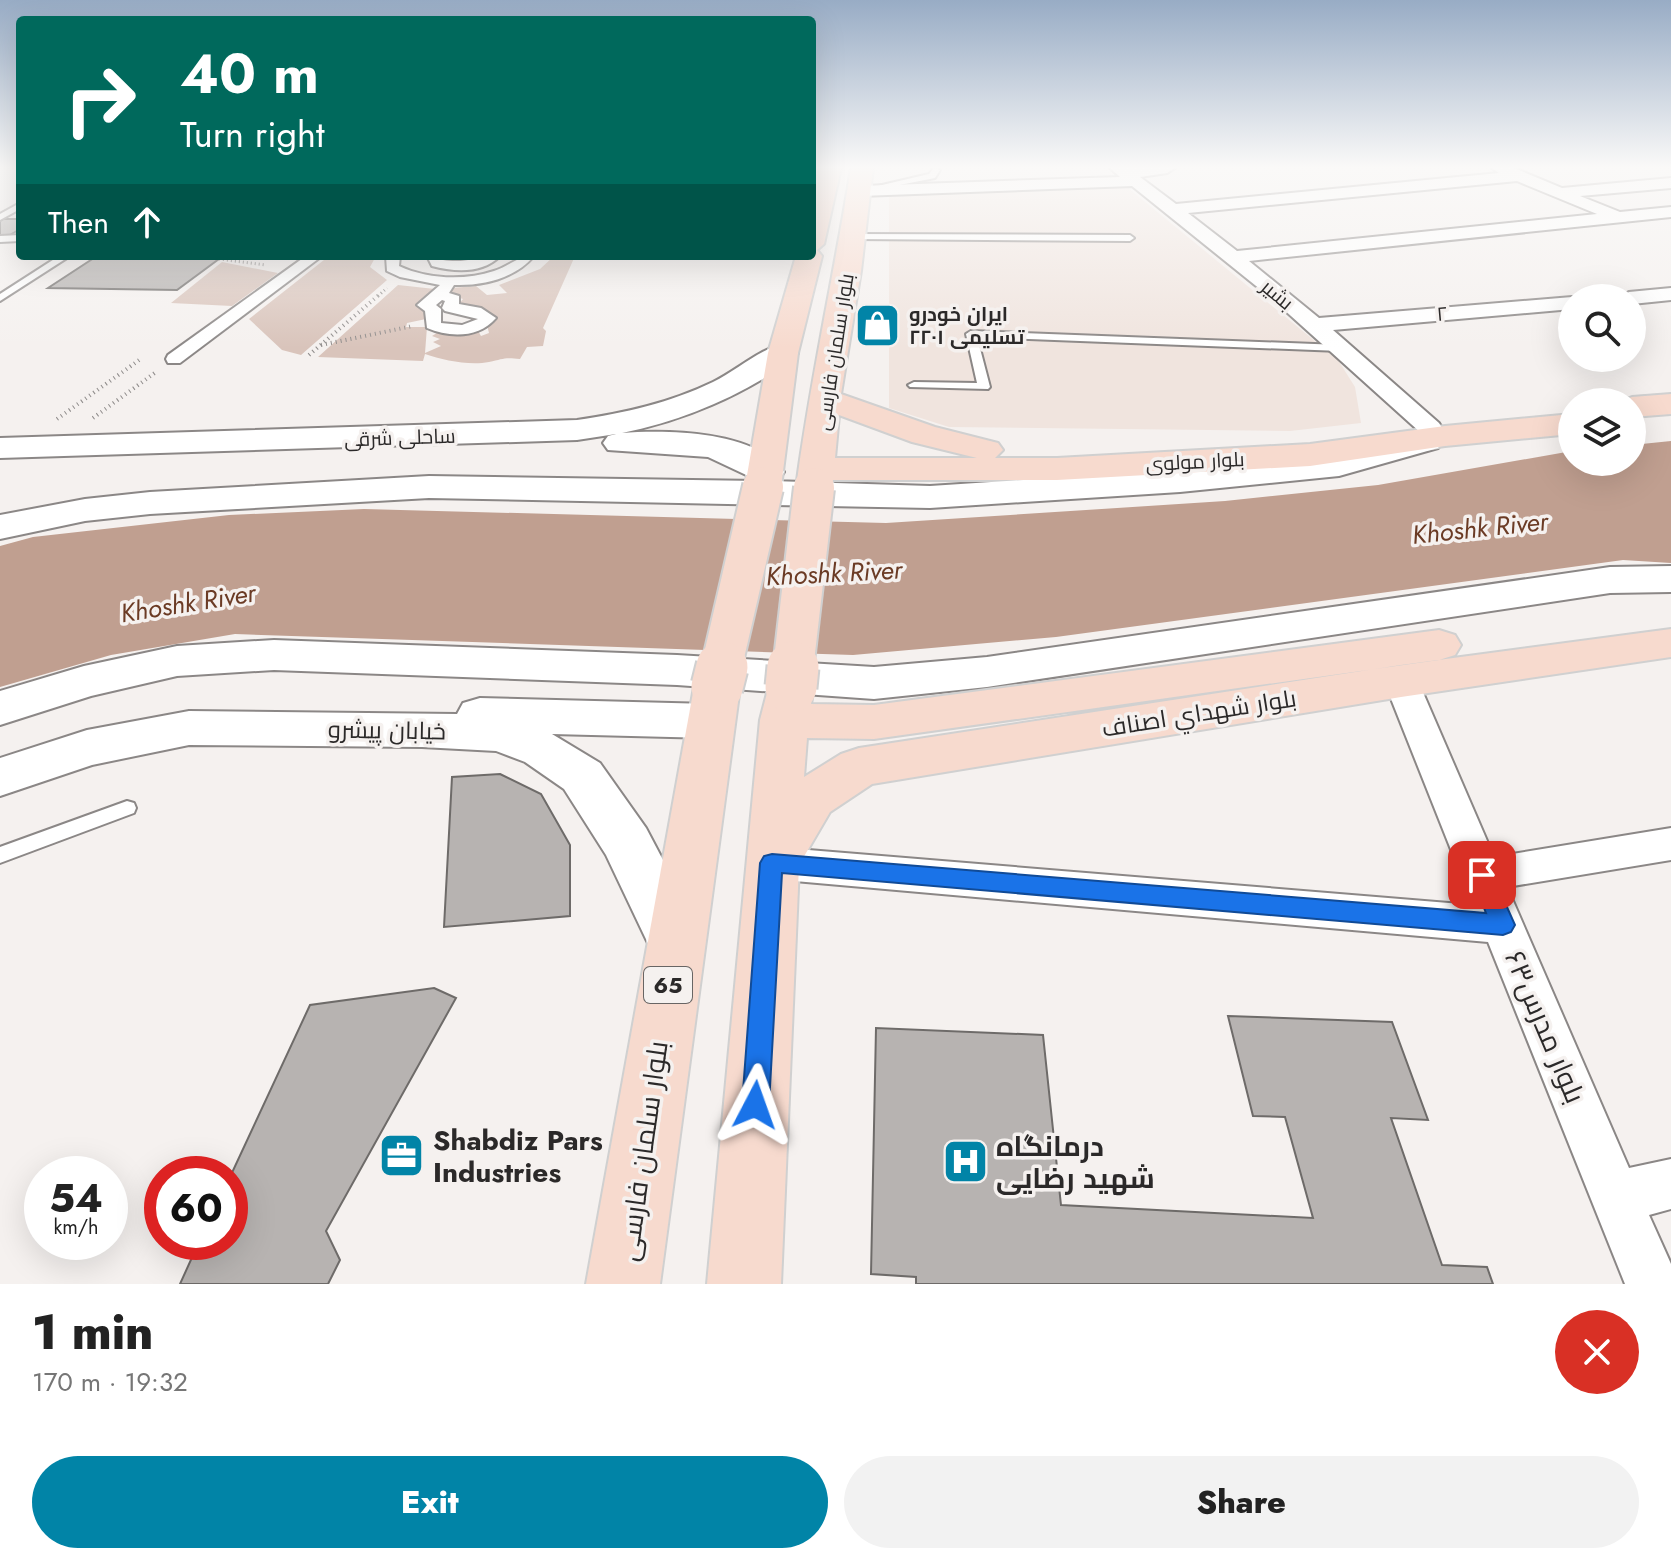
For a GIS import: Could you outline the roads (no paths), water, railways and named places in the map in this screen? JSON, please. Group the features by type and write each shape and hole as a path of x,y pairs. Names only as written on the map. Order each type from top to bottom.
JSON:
{"main road":[{"name":"بلوار سلمان فارسی","path":"788,704 830,461 824,399 855,228"},
{"name":"بلوار سلمان فارسی","path":"765,480 783,353 808,260"},
{"name":"ساحلی شرقی","path":"3,454 502,451 666,426 705,400 739,384 783,353"},
{"path":"824,399 924,435 986,450"},
{"path":"1646,406 1671,404"},
{"path":"1646,417 1671,414"},
{"name":"بلوار مولوی","path":"830,461 1057,469 1310,455 1558,415"},
{"name":"بلوار مولوی","path":"830,461 986,450 1558,425"},
{"name":"ساحلی شرقی","path":"666,426 755,463 765,480"},
{"path":"0,527 85,510 150,503 429,487 930,497 1180,481 1339,465 1438,432"},
{"path":"60,456 136,478 355,478 429,487"},
{"name":"65","path":"713,704 765,480"},
{"path":"0,708 84,682 177,661 274,655 662,669 874,683 987,672 1610,580 1671,579"},
{"name":"بلوار شهداي اصناف","path":"772,863 812,798 859,767 1671,613"},
{"name":"بلوار شهداي اصناف","path":"788,704 874,722 1392,666 1671,643"},
{"name":"بلوار سلمان فارسی","path":"623,1284 713,704"},
{"name":"خیابان پیشرو","path":"0,765 75,740 212,712 428,713 713,704"},
{"path":"744,1284 772,863 788,704"},
{"name":"خیابان پیشرو","path":"0,777 87,748 189,728 422,730 500,734 542,749 582,776 627,843 675,938"}],"street":[{"name":"بشیر","path":"1196,228 1438,432"},
{"path":"1231,257 1512,228"},
{"path":"174,359 310,260"},
{"path":"393,260 392,268 402,275 444,289 454,299 450,308 476,311 488,318 478,326 459,330 437,327 433,323 433,309 425,305 444,289 512,268 522,260"},
{"path":"436,260 437,263 457,267 486,260"},
{"path":"1646,296 1671,294"},
{"name":"۲","path":"1313,325 1558,304"},
{"name":"بلوار مدرس۶۳","path":"1392,666 1652,1284"},
{"path":"1482,875 1671,844"},
{"path":"772,863 1503,925"},
{"path":"1616,1197 1671,1184"}],"lane":[{"path":"854,236 1130,238"},
{"path":"0,298 59,260"},
{"path":"914,385 984,387 971,334 1340,348"},
{"path":"0,855 127,808"}],"water":[{"name":"Khoshk River","path":"1671,441 1671,563 1623,560 1056,637 853,655 235,634 111,655 0,687 0,546 33,537 229,515 364,509 886,523 1225,501 1378,485 1558,453 1558,476 1646,476 1646,444"}],"place":[{"name":"ایران خودرو تسلیمی ۲۲۰۱","path":"878,325"},
{"name":"Shabdiz Pars Industries","path":"402,1156"},
{"name":"درمانگاه شهید رضایی","path":"965,1162"}]}
